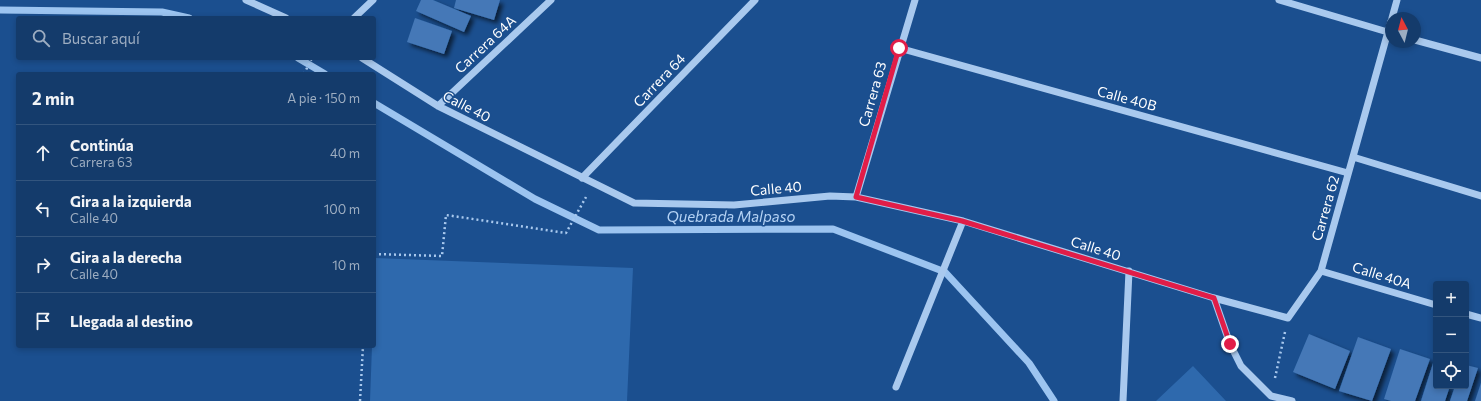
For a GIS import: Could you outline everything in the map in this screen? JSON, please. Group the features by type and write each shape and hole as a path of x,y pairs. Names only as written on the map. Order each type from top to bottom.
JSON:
{"street":[{"path":"246,0 282,16"},
{"path":"356,16 373,0"},
{"name":"Carrera 64A","path":"438,106 551,0"},
{"name":"Carrera 64","path":"582,178 755,0"},
{"name":"Carrera 63","path":"856,197 899,48 915,0"},
{"path":"1279,0 1385,32"},
{"name":"Carrera 62","path":"1393,12 1397,0"},
{"path":"1421,42 1481,58"},
{"name":"Carrera 62","path":"1288,318 1321,271 1352,157 1385,46"},
{"name":"Calle 40B","path":"899,48 1348,172"},
{"name":"Calle 40","path":"365,60 438,106 634,203 734,205 830,196 856,197 962,221 1214,298 1288,318"},
{"path":"1352,157 1481,196"},
{"path":"896,387 937,284 956,242 962,221"},
{"path":"1123,401 1129,271"},
{"name":"Calle 40A","path":"1321,271 1433,304"},
{"path":"1214,298 1230,344 1241,366 1271,396 1292,401"},
{"path":"1469,315 1481,318"}],"path":[{"path":"305,72 311,60"},
{"path":"376,254 442,256 446,215 566,233 584,200"},
{"path":"1271,396 1288,318"},
{"path":"360,401 363,348"}],"shaded area":[{"path":"376,258 633,268 627,401 370,401 372,348 376,348"},
{"path":"1193,366 1226,401 1156,401"}],"building":[{"path":"421,0 433,0 471,16 464,32 416,11"},
{"path":"456,0 500,0 494,20 454,8"},
{"path":"415,18 452,31 444,54 407,42"},
{"path":"1309,334 1350,351 1335,389 1293,372"},
{"path":"1358,337 1391,349 1372,401 1339,391"},
{"path":"1400,349 1430,359 1415,401 1391,401 1384,399"},
{"path":"1433,363 1433,389 1449,389 1445,401 1421,401"},
{"path":"1469,366 1478,368 1467,401 1450,401 1454,389 1469,389"},
{"path":"1481,383 1481,401 1475,401"}],"waterway":[{"name":"Quebrada Malpaso","path":"0,10 162,12 180,16"},
{"name":"Quebrada Malpaso","path":"301,60 322,72"},
{"name":"Quebrada Malpaso","path":"376,104 535,199 599,230 833,229 945,272 1029,363 1054,401"}],"route":[{"path":"899,48 856,197 962,221 1214,298 1230,344"}]}
